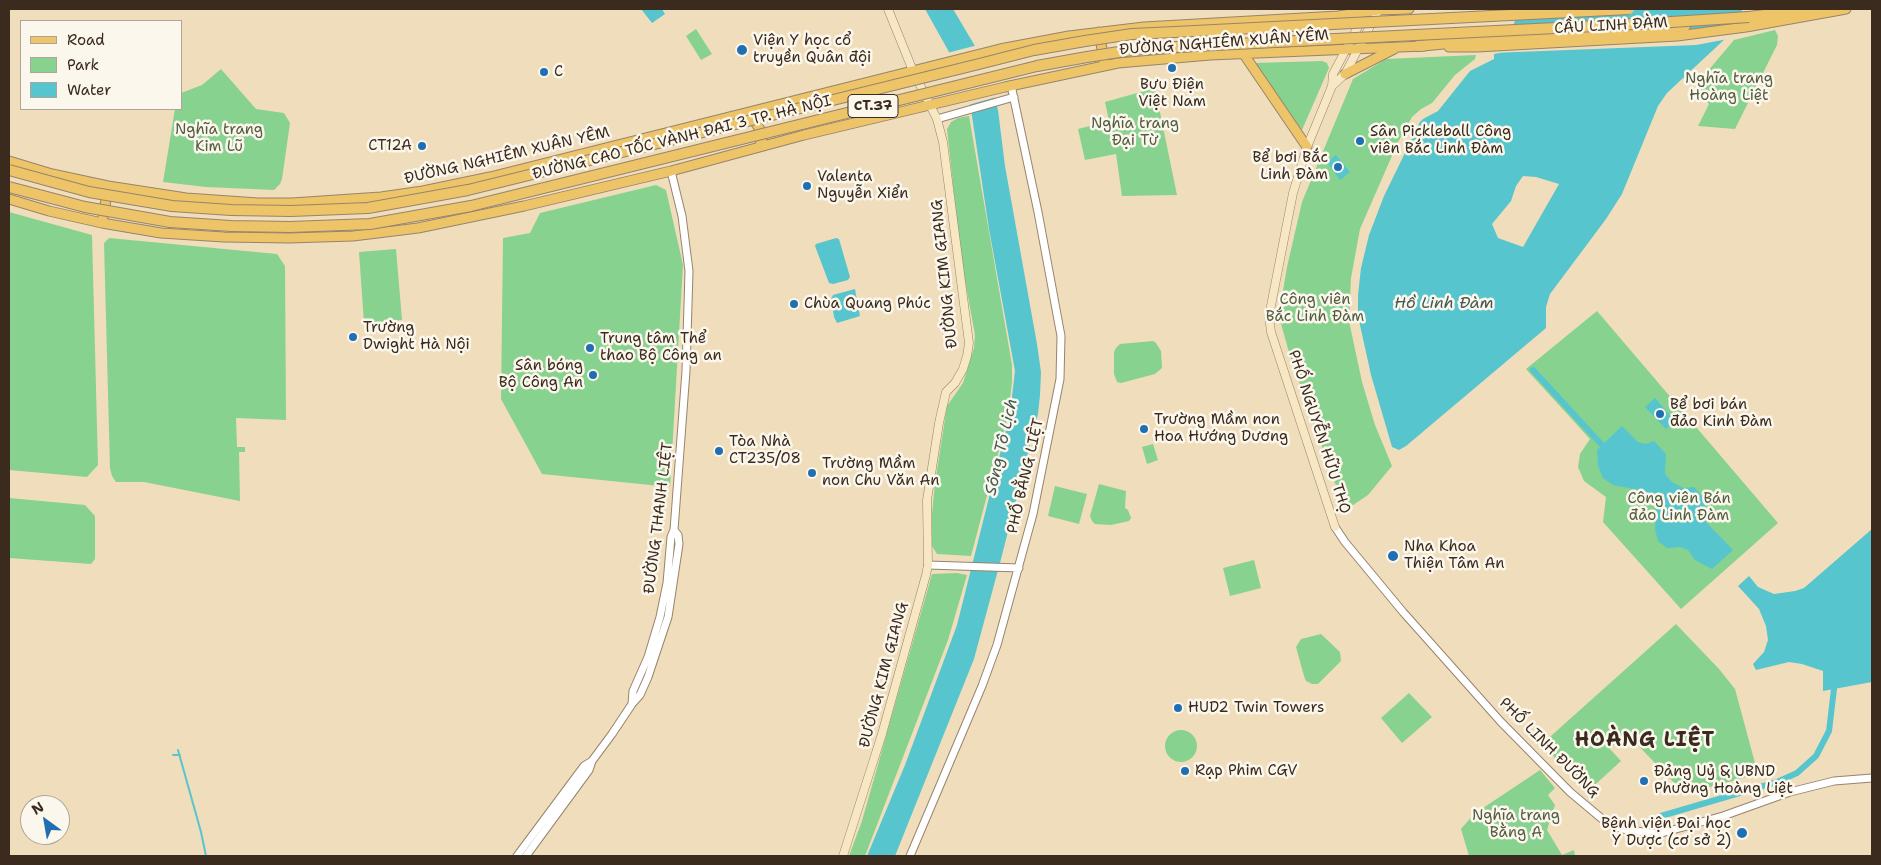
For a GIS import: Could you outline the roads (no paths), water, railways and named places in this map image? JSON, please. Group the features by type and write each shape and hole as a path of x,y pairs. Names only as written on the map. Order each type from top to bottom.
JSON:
{"highway":[{"name":"ĐƯỜNG CAO TỐC VÀNH ĐAI 3 TP. HÀ NỘI","path":"9,170 89,192 172,206 231,210 291,211 368,208 468,190 1006,57 1085,41 1132,34 1194,30 1629,9"},
{"name":"ĐƯỜNG CAO TỐC VÀNH ĐAI 3 TP. HÀ NỘI","path":"9,187 85,207 170,222 290,227 370,224 471,206 1028,68 1087,56 1167,48 1656,23 1748,22 1812,9"},
{"path":"1418,46 1500,38 1748,22"}],"main road":[{"name":"ĐƯỜNG KIM GIANG","path":"843,856 882,734 928,566 927,508 938,423 946,392 955,383 963,369 969,343 943,142 937,120 913,71 888,9"},
{"name":"ĐƯỜNG NGHIÊM XUÂN YÊM","path":"9,161 39,171 108,186 186,198 258,203 325,202 381,197 459,184 991,51 1099,31 1338,16 1367,10 1409,9"},
{"name":"CẦU LINH ĐÀM","path":"1418,46 1477,47 1677,36 1748,22 1846,9"},
{"name":"PHỐ NGUYỄN HỮU THỌ","path":"1335,527 1272,332 1269,316 1292,193 1307,147 1332,86 1334,74 1367,10"},
{"name":"PHỐ NGUYỄN HỮU THỌ","path":"1332,86 1345,74 1378,10"},
{"path":"1188,24 1189,56"},
{"path":"1099,31 1105,66"},
{"name":"ĐƯỜNG NGHIÊM XUÂN YÊM","path":"930,105 1008,86 1105,66 1157,58 1418,46"},
{"path":"1345,74 1398,47"},
{"path":"1243,54 1307,147"},
{"path":"832,91 831,109 841,121 849,125"},
{"path":"9,199 49,211 102,223 161,233 224,237 294,238 353,236 418,228 524,206 671,171 759,147 930,105"},
{"path":"749,113 756,120 761,131 762,140 759,147"},
{"path":"102,223 108,186"}],"street":[{"path":"1356,30 1368,29"},
{"name":"PHỐ BẰNG LIỆT","path":"910,856 982,686 1006,617 1019,568 1060,379 1061,336 1038,212 1008,86"},
{"path":"937,120 1011,98"},
{"name":"ĐƯỜNG THANH LIỆT","path":"521,856 584,766 592,761 632,704 633,691 659,637 672,597 678,544 678,535 674,530 685,398 690,271 682,216 671,171"},
{"name":"PHỐ LINH ĐƯỜNG","path":"1335,527 1345,542 1404,612 1501,722 1570,792 1607,822 1622,829 1658,834 1723,816 1790,792 1834,781 1872,778"},
{"path":"928,566 1019,568"}],"water":[{"path":"641,9 662,9 665,14 652,23"},
{"name":"Sông Tô Lịch","path":"925,9 953,9 975,46 988,73 998,110 1005,166 1037,344 1041,372 1040,395 1038,414 974,659 895,856 867,856 905,765 957,625 1010,414 1015,371 989,229 970,103 949,52"},
{"name":"Hồ Linh Đàm","path":"1519,9 1742,9 1741,21 1726,38 1667,93 1658,106 1622,194 1606,219 1550,294 1546,307 1546,328 1399,450 1392,447 1371,375 1358,316 1361,268 1369,235 1384,196 1420,122 1438,111 1470,71 1494,59 1494,54 1504,52","holes":["1523,176 1536,177 1559,184 1523,247 1498,238 1492,224 1511,201 1516,186"]},
{"name":"Bể bơi Bắc Linh Đàm","path":"1336,155 1350,172 1340,180 1327,162"},
{"path":"836,238 839,239 850,277 848,280 833,284 829,283 815,246 816,244"},
{"path":"855,289 860,316 837,323 831,299 833,295"},
{"name":"Bể bơi bán đảo Kinh Đàm","path":"1655,398 1675,421 1666,429 1645,407"},
{"path":"1622,426 1638,442 1646,444 1654,441 1666,454 1665,474 1672,482 1683,488 1694,487 1706,501 1704,509 1706,522 1733,550 1712,569 1695,560 1688,550 1680,547 1667,548 1658,541 1655,529 1657,507 1644,491 1613,485 1603,478 1598,466 1597,450"},
{"path":"1872,529 1872,682 1823,691 1823,671 1802,664 1789,662 1756,670 1753,664 1764,652 1768,640 1766,626 1759,609 1738,586 1749,576 1758,587 1774,594 1804,588"}],"waterway":[{"path":"1533,370 1602,445"},
{"path":"1661,816 1777,782 1797,773 1816,756 1829,731 1834,689"},
{"path":"178,750 206,856"},
{"path":"173,755 180,755"}],"place":[{"name":"Viện Y học cổ truyền Quân đội","path":"742,50"},
{"name":"Bưu Điện Việt Nam","path":"1172,68"},
{"name":"C","path":"544,72"},
{"name":"Sân Pickleball Công viên Bắc Linh Đàm","path":"1360,141"},
{"name":"CT12A","path":"422,146"},
{"name":"Bể bơi Bắc Linh Đàm","path":"1338,167"},
{"name":"Valenta Nguyễn Xiển","path":"807,186"},
{"name":"Chùa Quang Phúc","path":"794,304"},
{"name":"Trường Dwight Hà Nội","path":"353,337"},
{"name":"Trung tâm Thể thao Bộ Công an","path":"590,348"},
{"name":"Sân bóng Bộ Công An","path":"593,375"},
{"name":"Bể bơi bán đảo Kinh Đàm","path":"1660,414"},
{"name":"Trường Mầm non Hoa Hướng Dương","path":"1144,429"},
{"name":"Tòa Nhà CT235/08","path":"719,451"},
{"name":"Trường Mầm non Chu Văn An","path":"812,473"},
{"name":"Nha Khoa Thiện Tâm An","path":"1393,556"},
{"name":"HUD2 Twin Towers","path":"1178,708"},
{"name":"Rạp Phim CGV","path":"1185,771"},
{"name":"Đảng Uỷ & UBND Phường Hoàng Liệt","path":"1644,781"},
{"name":"Bệnh viện Đại học Y Dược (cơ sở 2)","path":"1742,833"}],"district":[{"name":"HOÀNG LIỆT","path":"1645,741"}],"park label":[{"name":"Nghĩa trang Hoàng Liệt","path":"1729,88"},
{"name":"Nghĩa trang Đại Từ","path":"1135,132"},
{"name":"Nghĩa trang Kim Lũ","path":"219,138"},
{"name":"Công viên Bắc Linh Đàm","path":"1315,308"},
{"name":"Công viên Bán đảo Linh Đàm","path":"1679,508"},
{"name":"Nghĩa trang Bằng A","path":"1516,824"}]}
